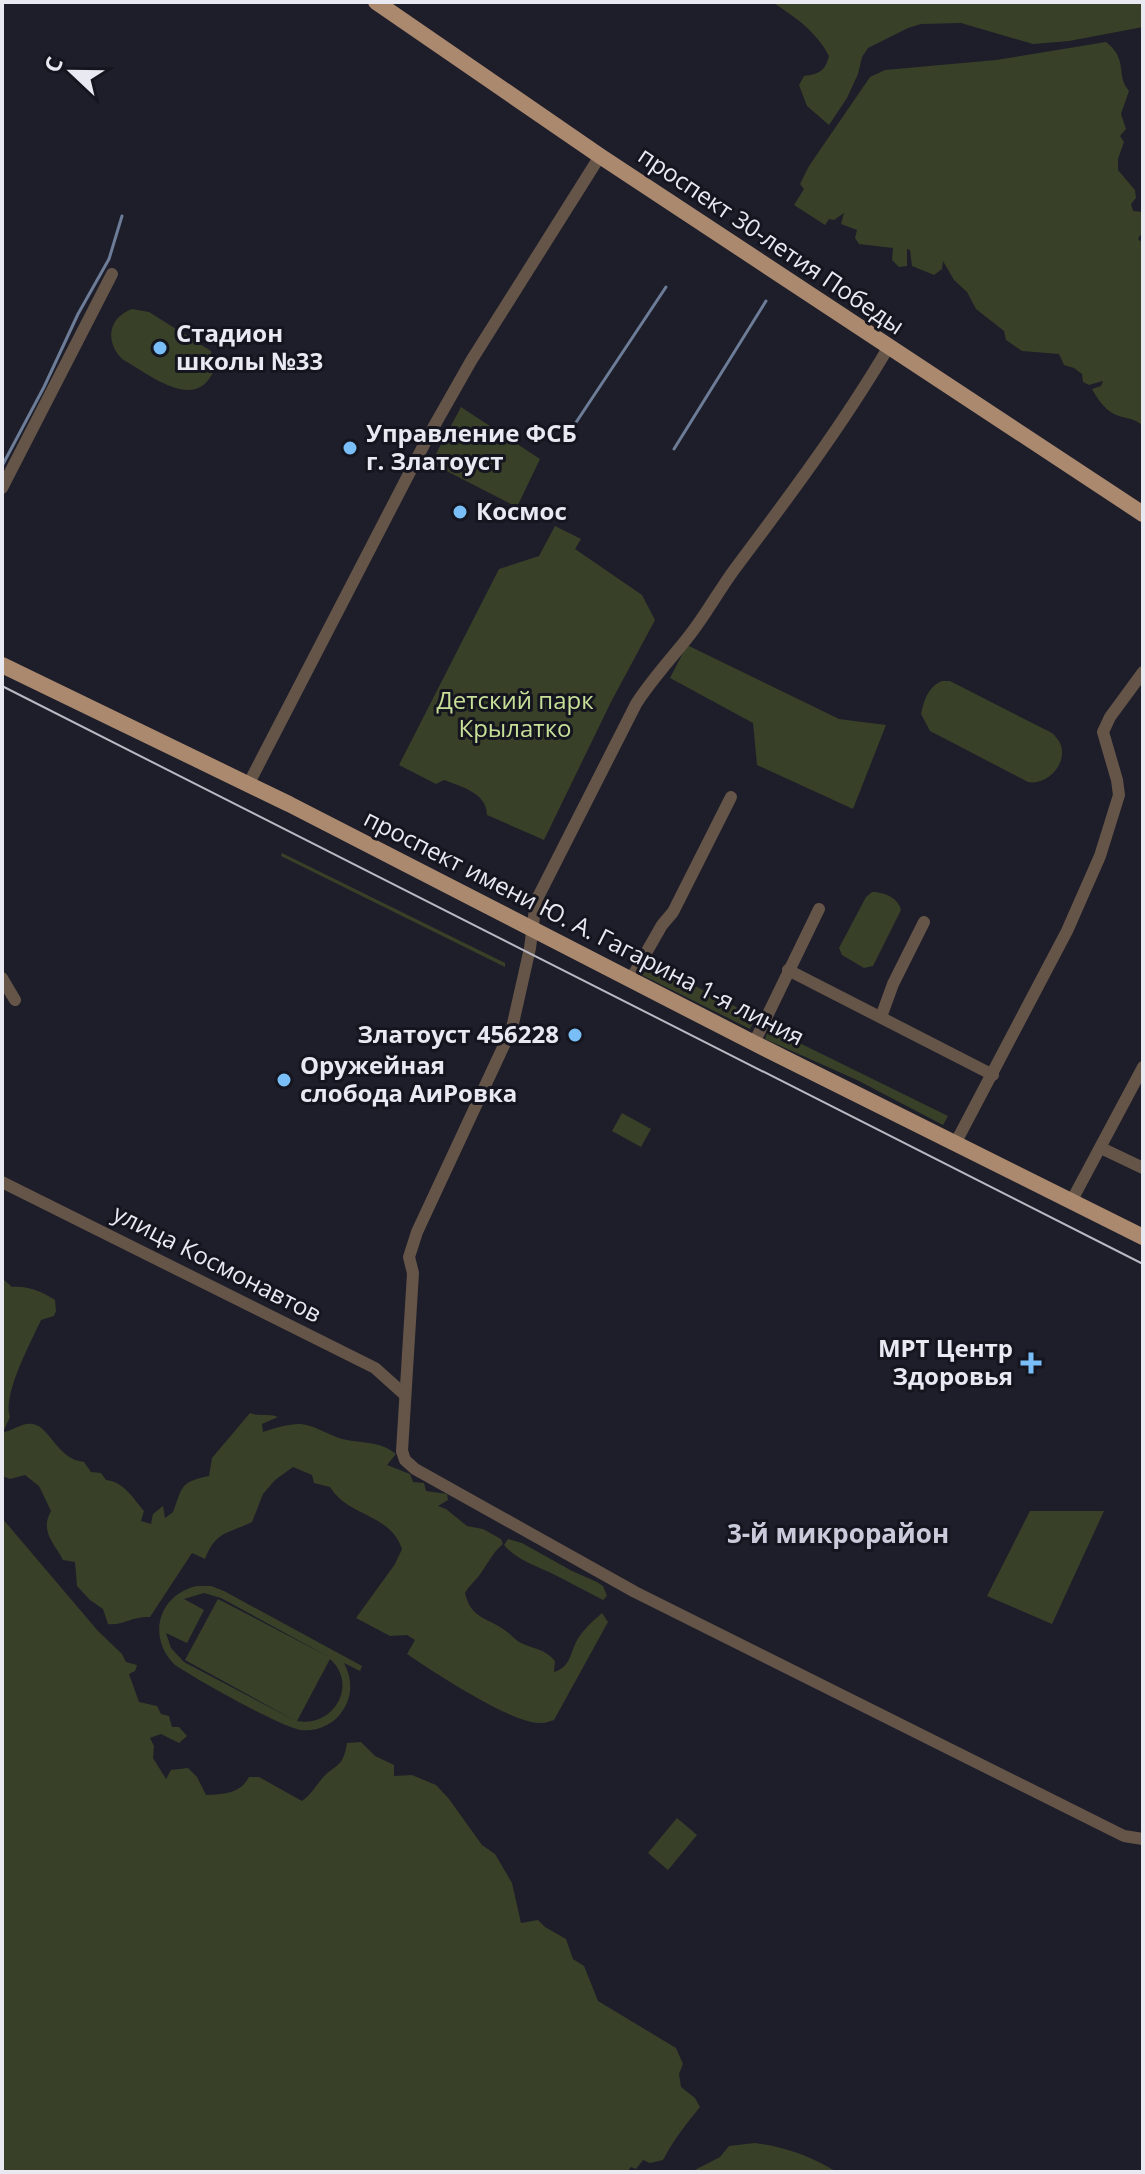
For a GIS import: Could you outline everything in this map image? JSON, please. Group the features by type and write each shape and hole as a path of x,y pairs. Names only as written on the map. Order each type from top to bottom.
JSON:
{"main road":[{"name":"проспект 30-летия Победы","path":"376,2 600,156 1143,514"},
{"name":"проспект имени Ю. А. Гагарина 1-я линия","path":"2,665 248,785 1143,1237"}],"street":[{"path":"248,785 436,422 600,156"},
{"path":"2,488 112,274"},
{"path":"888,348 856,402 802,480 690,636 653,677 536,901 512,1028 409,1257 413,1273 402,1451 405,1460 415,1469 635,1592 1124,1836 1143,1839"},
{"path":"956,1142 1067,931 1098,861 1119,795 1103,732 1110,717 1143,672"},
{"path":"631,979 673,912 731,797"},
{"path":"754,1043 819,909"},
{"path":"881,1017 893,984 924,922"},
{"path":"788,970 993,1075"},
{"path":"2,978 15,1000"},
{"path":"1072,1200 1143,1067"},
{"path":"1101,1148 1143,1168"},
{"name":"улица Космонавтов","path":"2,1182 375,1368 405,1395"}],"green space":[{"path":"772,2 1143,2 1143,27 1069,41 1033,44 961,23 921,24 908,28 868,48 847,98 829,125 807,106 799,85 804,76 823,68 829,56 811,32"},
{"path":"1106,42 1120,61 1129,91 1121,114 1126,129 1120,136 1124,142 1118,170 1135,190 1136,198 1131,204 1133,211 1143,212 1143,231 1138,239 1143,243 1143,426 1114,414 1104,406 1092,389 1101,386 1103,381 1089,385 1083,382 1082,374 1064,365 1059,354 1022,351 1006,340 1004,331 976,309 943,261 942,269 934,275 912,266 910,250 907,249 907,266 899,267 892,260 893,248 859,244 855,238 857,230 841,224 844,213 834,220 829,219 825,225 794,205 804,189 800,184 809,166 870,77 885,70 996,60"},
{"name":"Стадион школы №33","path":"132,309 149,312 211,351 214,370 206,383 196,389 171,387 122,359 113,345 112,331 118,318"},
{"path":"461,407 540,459 517,507 431,463"},
{"name":"Детский парк Крылатко","path":"555,526 581,539 575,549 642,595 655,620 544,840 487,815 483,801 466,788 444,780 436,784 399,765 499,569 539,556"},
{"path":"687,645 839,719 886,725 853,809 757,765 753,723 670,678"},
{"path":"942,681 950,681 1052,733 1062,751 1054,772 1042,780 1028,782 930,731 921,714 922,709 930,690"},
{"path":"282,853 505,963 505,967 281,856"},
{"path":"872,892 890,896 901,910 873,966 864,968 842,955 839,948 866,897"},
{"path":"644,960 756,1017 750,1029 638,973"},
{"path":"769,1028 948,1116 943,1125 857,1080 765,1039"},
{"path":"622,1113 651,1129 641,1147 612,1131"},
{"path":"2,1278 12,1287 34,1290 55,1300 56,1311 54,1316 41,1320 25,1355 10,1396 10,1417 3,1432 25,1424 39,1426 67,1455 84,1462 91,1472 101,1473 106,1480 123,1487 144,1511 141,1521 151,1524 153,1514 163,1506 165,1518 173,1512 187,1483 209,1476 212,1458 250,1413 278,1417 262,1424 263,1432 300,1424 342,1439 377,1444 389,1450 396,1454 387,1465 410,1474 413,1482 424,1483 426,1491 447,1494 448,1500 438,1506 467,1526 483,1529 501,1539 503,1544 465,1593 476,1613 521,1643 547,1654 555,1661 554,1672 564,1666 579,1637 596,1618 602,1613 608,1622 554,1720 542,1723 529,1721 493,1707 407,1654 415,1640 407,1635 390,1636 356,1618 395,1564 402,1549 396,1537 379,1521 347,1504 330,1487 314,1483 312,1475 293,1467 263,1494 252,1522 218,1538 205,1559 192,1553 150,1617 108,1624 103,1609 77,1586 75,1562 63,1560 49,1536 47,1524 51,1511 39,1486 25,1475 10,1479 2,1476"},
{"path":"1030,1511 1104,1511 1052,1624 987,1596"},
{"path":"2,1518 126,1662 137,1665 135,1671 129,1674 139,1702 157,1706 161,1714 169,1716 172,1727 179,1727 187,1736 179,1743 161,1734 150,1738 154,1746 153,1758 166,1779 171,1770 188,1768 197,1777 206,1795 231,1792 241,1787 249,1777 259,1777 302,1801 340,1762 347,1743 361,1742 375,1756 394,1765 394,1776 412,1775 436,1785 482,1845 495,1854 512,1883 521,1923 538,1920 566,1939 573,1959 584,1966 598,2001 676,2048 683,2064 679,2074 681,2087 695,2098 700,2107 663,2160 650,2163 643,2160 636,2169 631,2167 627,2172 2,2172"},
{"path":"508,1539 522,1543 597,1582 603,1586 607,1596 603,1600 523,1560 504,1545"},
{"path":"197,1586 211,1586 224,1591 362,1666 360,1671 344,1663 349,1675 350,1692 340,1715 319,1728 301,1730 290,1727 238,1702 175,1665 166,1654 159,1630 166,1607 184,1591","holes":["204,1593 221,1598 329,1657 218,1599 185,1660 296,1721 184,1662 171,1648 166,1633 187,1643 204,1610 184,1599","330,1659 342,1681 338,1702 321,1718 297,1721"]},
{"path":"677,1818 697,1835 668,1870 648,1853"},
{"path":"755,2143 798,2153 837,2172 691,2172 720,2157 729,2146"}],"waterway":[{"path":"2,466 109,259 122,216"},
{"path":"563,442 666,287"},
{"path":"674,449 766,301"}],"tram line":[{"path":"2,686 1143,1264"}],"place":[{"name":"Стадион школы №33","path":"160,348"},
{"name":"Управление ФСБ г. Златоуст","path":"350,448"},
{"name":"Космос","path":"460,512"},
{"name":"Златоуст 456228","path":"575,1035"},
{"name":"Оружейная слобода АиРовка","path":"284,1080"},
{"name":"МРТ Центр Здоровья","path":"1031,1363"}],"district":[{"name":"3-й микрорайон","path":"838,1534"}]}
